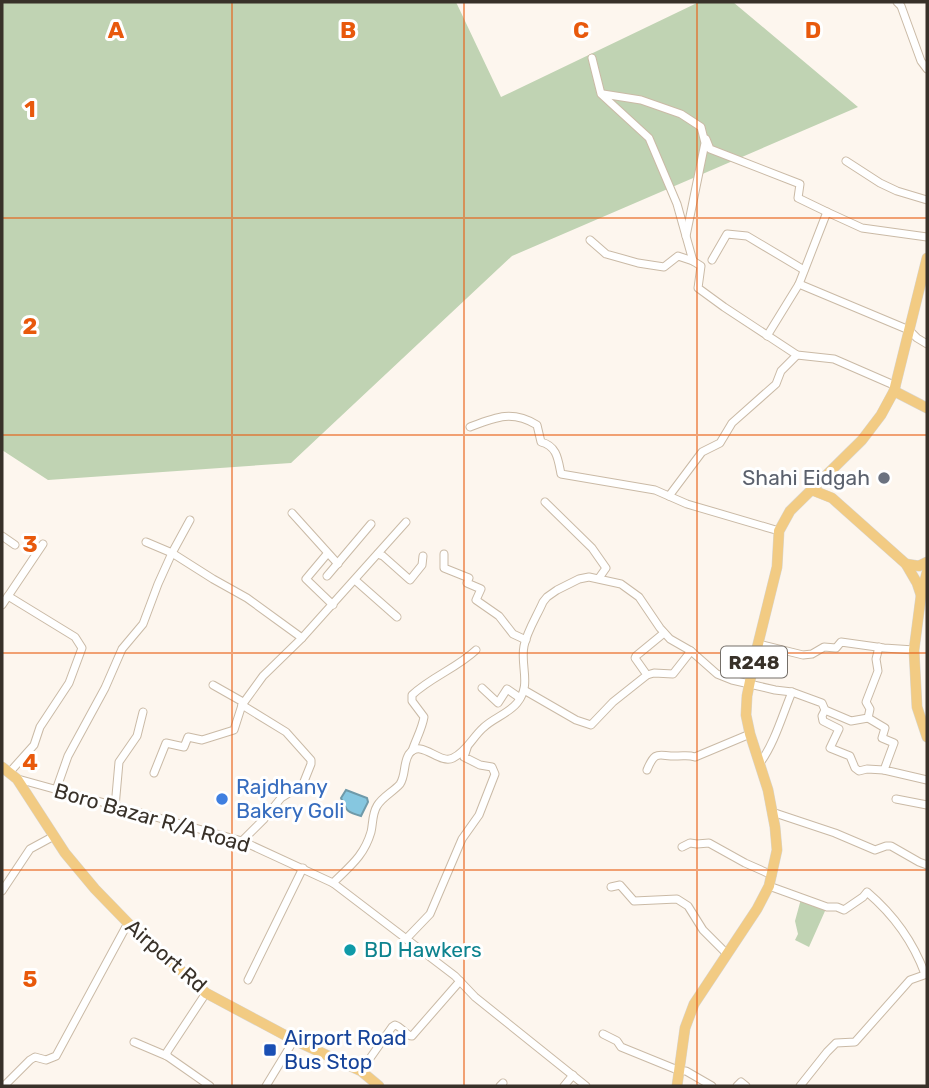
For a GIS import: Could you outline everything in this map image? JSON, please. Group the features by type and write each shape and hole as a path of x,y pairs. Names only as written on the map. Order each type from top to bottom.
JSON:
{"main road":[{"path":"779,531 790,511 862,440 881,415 895,389 927,258"},
{"path":"895,389 927,408"},
{"path":"825,477 832,498"},
{"path":"812,490 832,498 906,564 921,596"},
{"name":"R248","path":"677,1086 685,1028 694,1004 757,909 769,886 777,850 768,790 746,715 749,685 777,567 779,531"},
{"path":"906,564 919,566 927,562"},
{"path":"927,572 914,650 917,707 927,737"},
{"name":"Airport Rd","path":"9,773 65,853 95,889 128,923 206,993 294,1040 361,1071 377,1086"}],"street":[{"path":"897,2 901,6 921,61 927,69"},
{"path":"592,58 601,94 649,138 677,204 693,261"},
{"path":"601,94 641,100 681,114 701,127 710,149 800,184 798,198 862,228 927,237"},
{"path":"686,237 705,143 701,127"},
{"path":"846,161 880,183 927,200"},
{"path":"767,336 799,284 827,212"},
{"path":"712,260 727,234 747,236 804,270"},
{"path":"590,240 606,254 638,263 664,267 678,256 693,261 701,265 698,288 767,336 797,355 834,359 895,389"},
{"path":"799,284 909,330 927,344"},
{"path":"669,496 702,452 720,443 732,423 776,384 781,371 797,355"},
{"path":"470,427 500,416 525,418 537,425 541,442 549,444 557,454 562,474 654,490 687,504 779,531"},
{"path":"545,502 592,548 606,568 600,578"},
{"path":"292,513 338,564"},
{"path":"56,790 68,756 105,688 122,649 143,624 172,553 190,520"},
{"path":"154,773 166,743 184,747 188,737 202,740 234,730 242,704 263,676 302,639 406,522"},
{"path":"327,576 371,524"},
{"path":"2,536 15,545"},
{"path":"146,542 172,553 247,598 302,639"},
{"path":"2,605 43,544"},
{"path":"327,554 306,579 333,605"},
{"path":"378,554 410,580 422,565 423,556"},
{"path":"444,554 444,568 468,578 467,583 481,589 476,600 499,616 513,634 526,640"},
{"path":"406,939 430,914 462,839 479,815 495,774 492,766 480,765 464,757 467,748 490,721 517,704 526,679 523,648 547,597 579,579 600,578 621,584 639,597 670,639 691,651 717,674 749,685 792,692 822,703 825,710 851,721 868,719 885,727 882,738 894,743 884,771"},
{"path":"355,580 397,617"},
{"path":"8,596 75,636 82,648 69,684 40,727 34,745 9,773"},
{"path":"647,675 635,658 664,633"},
{"path":"758,644 803,655 813,654 824,647 836,648 841,642 914,650"},
{"path":"868,719 870,709 866,702 878,671 876,659 879,647"},
{"path":"333,883 363,853 372,831 378,804 400,784 405,773 404,767 423,726 424,717 412,701 412,695 476,650"},
{"path":"481,688 498,702 507,689 591,725 613,702 647,675 673,674 691,651"},
{"path":"213,685 286,732 311,760 303,784 281,798 264,820 242,841"},
{"path":"760,763 768,752 792,692"},
{"path":"825,710 823,721 839,729 830,748 850,756 859,771 884,771 927,780"},
{"path":"116,807 119,762 137,736 143,712"},
{"path":"647,770 653,757 658,754 695,757 750,734"},
{"path":"412,751 421,749 451,760 467,748"},
{"name":"Boro Bazar R/A Road","path":"9,773 56,790 242,841 333,883 460,981 475,997 586,1086"},
{"path":"896,799 927,805"},
{"path":"772,812 835,833 875,850 886,845 891,846 927,865"},
{"path":"2,891 30,849 54,836"},
{"path":"682,847 690,843 709,843 772,875"},
{"path":"248,980 303,868"},
{"path":"611,887 620,885 634,901 677,899 688,906 703,930 727,954"},
{"path":"769,886 844,910 867,892 895,919 926,974 910,980 855,1042 836,1043 800,1086"},
{"path":"4,1086 35,1057 46,1060 56,1055 128,923"},
{"path":"361,1071 392,1027 398,1026 412,1037 460,981"},
{"path":"167,1056 167,1052 206,993"},
{"path":"603,1034 617,1041 621,1047 680,1072 686,1071 712,1086"},
{"path":"266,1086 294,1040"},
{"path":"134,1042 167,1056 206,1085"},
{"path":"564,1086 573,1075"},
{"path":"737,1086 741,1082 747,1086"}],"green space":[{"path":"2,2 456,2 501,97 699,2 733,2 858,107 512,256 291,463 48,480 2,450"},
{"path":"801,899 825,911 809,947 795,940 798,934 795,921"}],"water":[{"path":"346,790 367,798 368,802 361,816 346,808 341,798"}],"place":[{"name":"Shahi Eidgah","path":"884,478"},
{"name":"Rajdhany Bakery Goli","path":"222,799"},
{"name":"BD Hawkers","path":"350,950"},
{"name":"Airport Road Bus Stop","path":"270,1050"}]}
